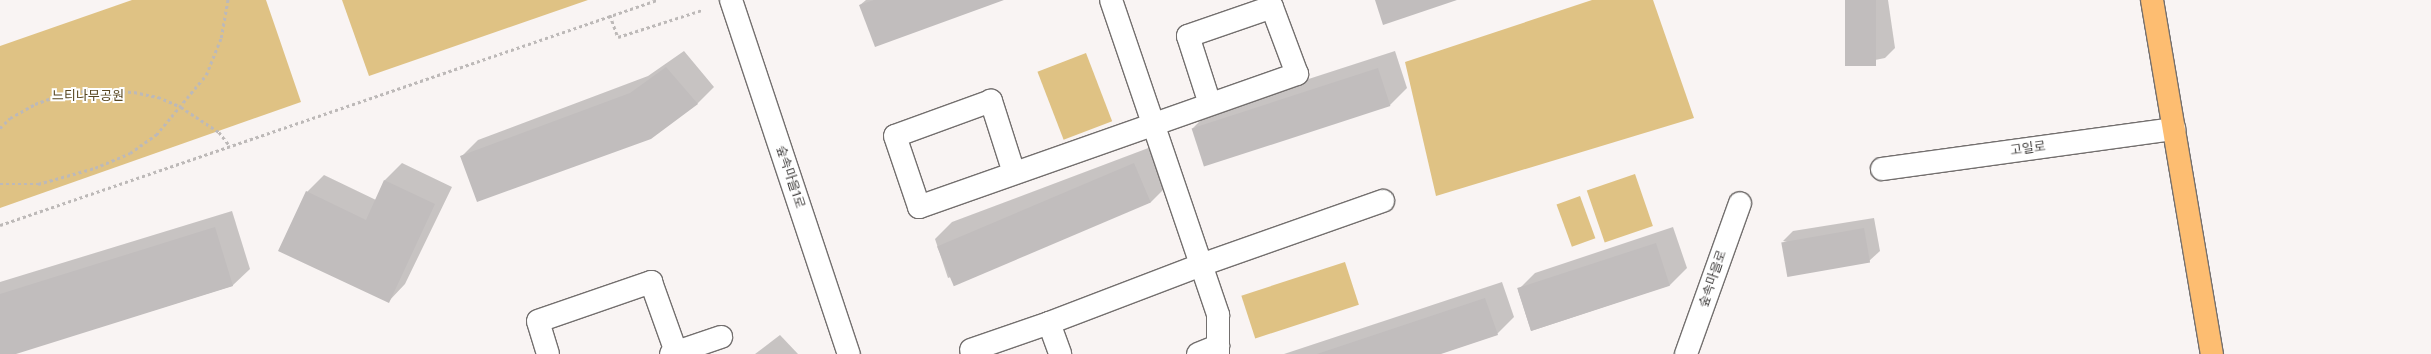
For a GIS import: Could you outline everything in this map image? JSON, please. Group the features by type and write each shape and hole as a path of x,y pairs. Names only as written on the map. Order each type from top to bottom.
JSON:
{"main road":[{"path":"2152,0 2212,354"}],"street":[{"name":"숲속마을1로","path":"731,0 849,354"},
{"path":"1111,0 1218,315 1211,351"},
{"path":"1014,172 991,101 895,136 919,207 1014,172 1297,74 1272,7 1188,36 1210,104"},
{"name":"고일로","path":"1882,169 2174,129"},
{"path":"971,350 1049,323 1201,265 1383,201"},
{"name":"숲속마을로","path":"1686,354 1740,204"},
{"path":"548,354 538,321 650,282 674,353 721,337"},
{"path":"1049,323 1060,354"}],"path":[{"path":"0,184 38,184 95,168 130,153 156,134 181,107 206,75 221,38 228,0"},
{"path":"0,225 657,0"},
{"path":"610,15 618,37 702,10"},
{"path":"0,128 10,118 35,104 63,94 98,89 134,92 158,97 181,107 218,132 230,146"}],"green space":[{"name":"느티나무공원","path":"132,0 266,0 301,102 0,208 0,46"},
{"path":"342,0 588,0 369,76"},
{"path":"1592,0 1653,0 1694,118 1436,196 1405,62"},
{"path":"1086,53 1112,121 1064,140 1037,72"},
{"path":"1635,174 1653,226 1605,243 1587,191"},
{"path":"1580,196 1595,238 1572,247 1557,205"},
{"path":"1345,262 1359,305 1255,338 1241,296"}],"building":[{"path":"874,0 1004,0 875,47 859,5"},
{"path":"1375,0 1457,0 1383,25"},
{"path":"1845,0 1876,0 1876,66 1845,66"},
{"path":"666,67 698,104 651,139 477,202 460,156 630,93"},
{"path":"1378,68 1390,106 1204,167 1192,129"},
{"path":"1134,163 1151,203 954,286 937,247"},
{"path":"384,180 435,204 389,303 278,251 306,191 366,220"},
{"path":"215,227 233,286 16,354 0,354 0,294"},
{"path":"1864,228 1870,262 1787,277 1781,243"},
{"path":"1656,243 1670,286 1531,331 1517,288"},
{"path":"1485,298 1498,335 1441,354 1317,354"}]}
